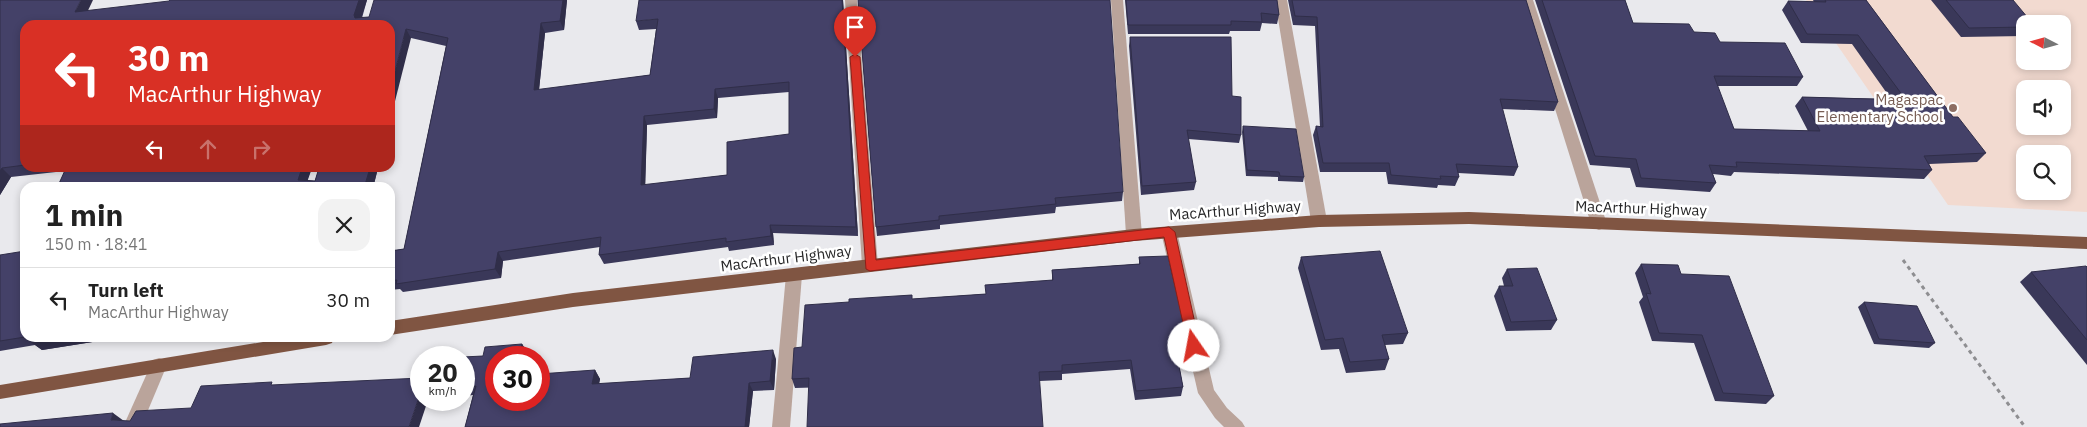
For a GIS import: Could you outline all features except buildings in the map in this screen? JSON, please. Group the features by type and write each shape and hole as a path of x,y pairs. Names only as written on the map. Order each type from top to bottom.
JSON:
{"highway":[{"name":"MacArthur Highway","path":"395,327 573,300 1134,235 1319,221 1469,218 2087,243"},
{"path":"0,392 159,365 262,342"}],"street":[{"path":"851,0 870,266"},
{"path":"1117,0 1125,40 1134,235"},
{"path":"1281,0 1319,221"},
{"path":"1527,0 1599,224"},
{"path":"1169,232 1198,365 1206,393 1221,413 1236,427"},
{"path":"781,427 794,275"},
{"path":"132,427 159,365"}],"path":[{"path":"1885,235 2026,427"}],"shaded area":[{"name":"Magaspac Elementary School","path":"1806,0 2087,0 2087,212 1948,205"}],"place":[{"name":"Magaspac Elementary School","path":"1953,108"}],"route":[{"path":"855,57 870,266 1169,232 1194,346"}]}
